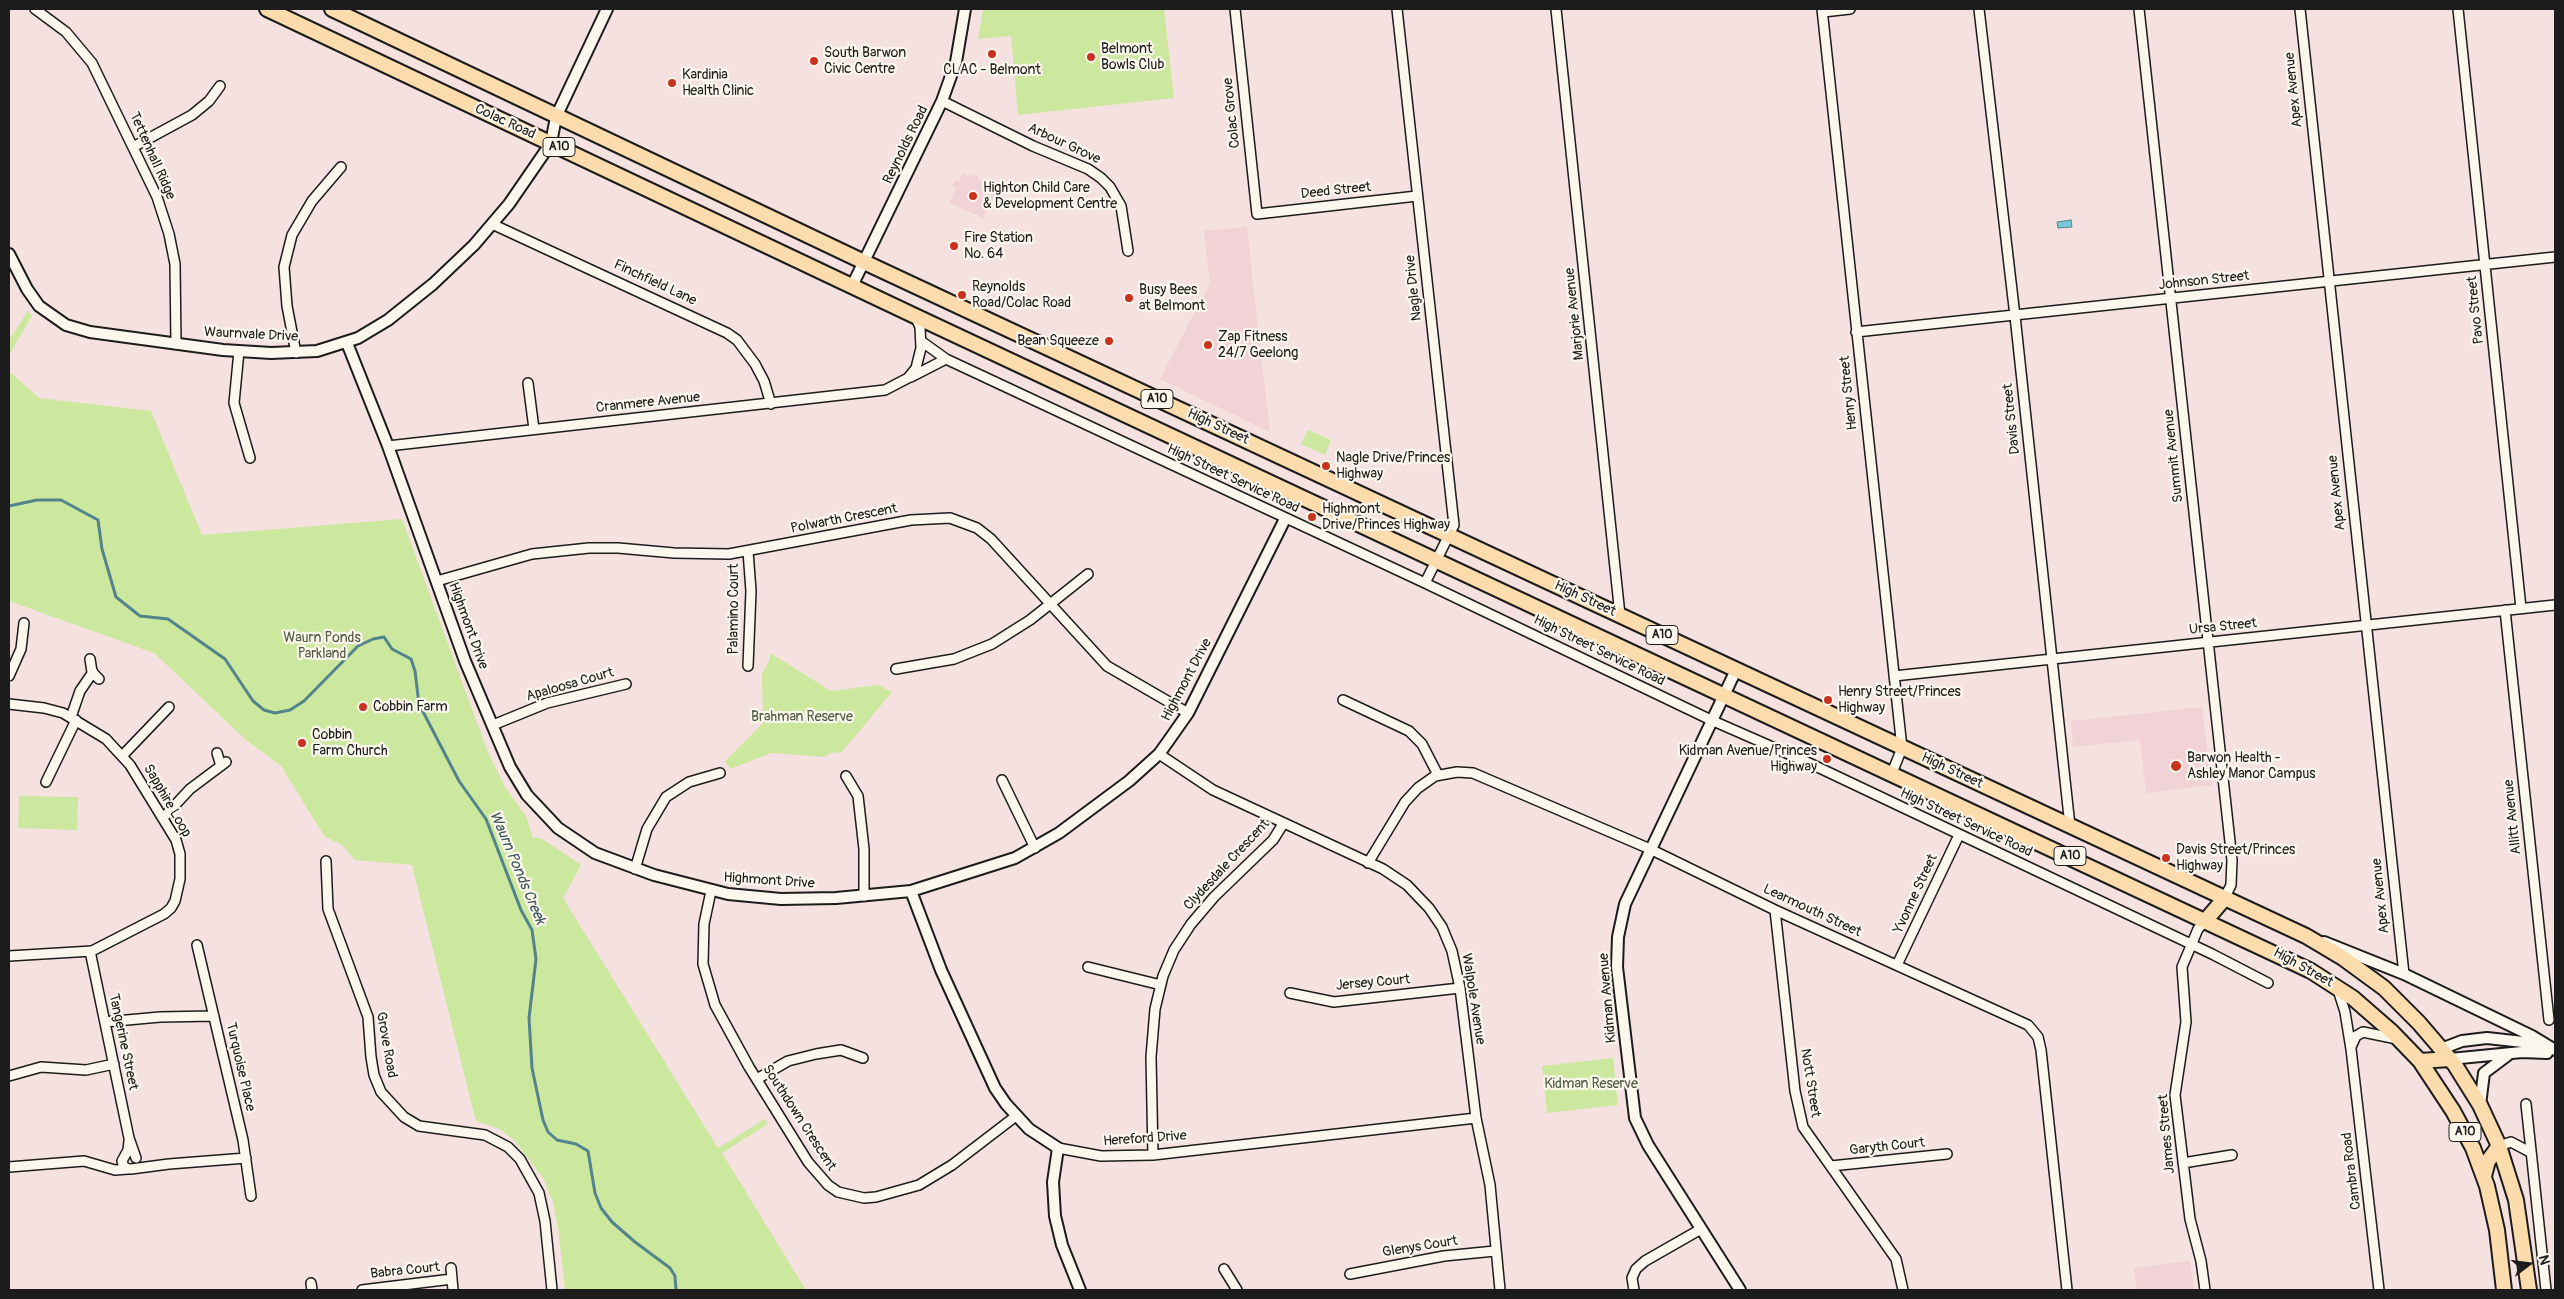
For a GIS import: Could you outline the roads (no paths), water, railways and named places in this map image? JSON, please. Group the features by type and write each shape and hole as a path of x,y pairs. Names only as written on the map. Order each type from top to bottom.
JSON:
{"highway":[{"name":"Colac Road","path":"266,9 552,137 852,286"},
{"name":"Colac Road","path":"332,9 864,262"},
{"name":"High Street","path":"864,262 2306,936 2372,978 2408,1011 2446,1054"},
{"name":"High Street","path":"852,286 1436,561 2273,951 2337,987 2368,1010 2419,1060"},
{"path":"2206,920 2224,898"},
{"path":"2419,1060 2446,1054"},
{"name":"A10","path":"2446,1054 2480,1105 2499,1146 2520,1219 2529,1290"},
{"name":"A10","path":"2419,1060 2457,1117 2484,1176 2494,1212 2504,1290"},
{"path":"2484,1176 2488,1161 2499,1146"}],"street":[{"name":"Tettenhall Ridge","path":"35,9 66,32 92,63 157,197 172,248 176,300 176,344"},
{"name":"Waurnvale Drive","path":"9,254 36,303 66,325 90,332 239,351 296,352 317,350 347,343 388,320 433,284 492,224 538,165 552,137 556,117 607,9"},
{"name":"Reynolds Road","path":"852,286 942,101 956,62 965,9"},
{"name":"Colac Grove","path":"1234,9 1258,214"},
{"name":"Nagle Drive","path":"1397,9 1454,525 1436,561"},
{"name":"Marjorie Avenue","path":"1556,9 1620,615"},
{"path":"1822,10 1850,9"},
{"name":"Davis Street","path":"1979,9 2015,316 2070,826"},
{"name":"Summit Avenue","path":"2139,9 2232,860 2232,885 2224,898"},
{"name":"Apex Avenue","path":"2300,9 2404,974"},
{"name":"Pavo Street","path":"2458,9 2521,608"},
{"name":"Henry Street","path":"1822,10 1902,748 1892,773"},
{"path":"133,147 192,115 209,101 220,86"},
{"name":"Arbour Grove","path":"942,101 1033,146 1088,169 1101,178 1110,186 1121,206 1128,251"},
{"path":"296,352 287,306 284,267 292,235 312,201 341,167"},
{"name":"Deed Street","path":"1258,214 1417,196"},
{"name":"Finchfield Lane","path":"492,224 727,333 737,340 756,364 764,381 771,404"},
{"name":"Johnson Street","path":"1856,332 2555,257"},
{"path":"908,378 919,360 920,327 915,316"},
{"name":"High Street Service Road","path":"921,341 946,359 1425,583 1711,720 1809,763 1959,836 2191,944 2268,983"},
{"name":"Highmont Drive","path":"347,343 388,446 465,661 510,767 526,795 542,813 580,846 635,869 711,891 782,899 864,896 912,891 983,869 1035,848 1093,810 1159,754 1188,713 1285,519"},
{"path":"239,351 234,403 250,458"},
{"name":"Cranmere Avenue","path":"388,446 872,394 885,390 946,359"},
{"path":"528,383 534,429"},
{"name":"Polwarth Crescent","path":"437,582 504,560 532,554 565,550 618,548 701,555 748,551 912,520 950,518 977,528 991,539 1107,666 1188,713"},
{"name":"Palamino Court","path":"748,551 750,591 748,666"},
{"path":"1425,583 1436,561"},
{"path":"896,669 935,663 974,652 1011,633 1088,574"},
{"name":"Ursa Street","path":"1894,676 2555,605"},
{"name":"Allitt Avenue","path":"2505,610 2549,1020"},
{"path":"9,676 20,649 24,623"},
{"path":"46,782 73,718 79,694 96,676 90,659"},
{"name":"Kidman Avenue","path":"1736,670 1650,849 1626,904 1618,937 1617,967 1635,1118 1648,1145 1740,1290"},
{"name":"Apaloosa Court","path":"493,724 547,703 626,684"},
{"path":"1342,700 1409,731 1422,744 1438,775 1418,788 1405,802 1368,863"},
{"name":"Sapphire Loop","path":"9,704 44,708 73,718 103,736 123,755 177,842 180,854 180,879 173,905 164,914 90,951 9,956"},
{"path":"123,755 169,707"},
{"path":"163,818 190,789 224,764 217,753"},
{"name":"Walpole Avenue","path":"1159,754 1213,790 1368,863 1407,885 1429,908 1442,928 1452,951 1460,988 1476,1118 1490,1185 1500,1290"},
{"path":"635,869 647,828 666,797 689,782 720,773"},
{"name":"Learmouth Street","path":"1438,775 1473,773 1650,849 1775,910 2021,1021 2034,1030 2040,1050 2067,1290"},
{"path":"846,776 858,796 864,849 864,896"},
{"path":"1002,780 1035,848"},
{"name":"Clydesdale Crescent","path":"1153,1155 1151,1057 1156,1009 1161,985 1174,950 1191,924 1214,897 1273,840 1283,824"},
{"name":"Yvonne Street","path":"1897,965 1959,836"},
{"name":"Grove Road","path":"326,861 328,909 368,1017 374,1075 381,1092 404,1117 419,1126 485,1135 508,1146 520,1159 539,1193 545,1221 552,1290"},
{"name":"Southdown Crescent","path":"711,891 703,943 707,980 715,1005 757,1079 818,1176 838,1192 852,1197 876,1197 919,1185 952,1165 1016,1116"},
{"name":"Hereford Drive","path":"912,891 965,1025 995,1088 1016,1116 1029,1129 1058,1148 1101,1156 1153,1155 1476,1118"},
{"name":"Nott Street","path":"1775,910 1799,1112 1803,1127 1896,1260 1903,1290"},
{"name":"James Street","path":"2205,1290 2201,1261 2190,1218 2175,1095 2186,1022 2182,970 2191,944 2206,920"},
{"name":"High Street","path":"2306,936 2343,948 2404,974 2532,1036 2555,1050"},
{"name":"Turquoise Place","path":"197,946 246,1158 252,1196"},
{"name":"Tangerine Street","path":"90,951 128,1138 129,1148 124,1157"},
{"path":"1088,967 1161,985"},
{"name":"Cambra Road","path":"2337,987 2344,1009 2351,1049 2379,1290"},
{"name":"Jersey Court","path":"1290,993 1334,1002 1460,988"},
{"path":"105,1022 160,1017 214,1016"},
{"path":"2351,1049 2355,1037 2361,1033 2372,1032 2401,1041"},
{"path":"2446,1054 2466,1040 2497,1038 2529,1043 2555,1054"},
{"path":"757,1079 788,1061 816,1054 841,1050 863,1058"},
{"path":"2480,1105 2484,1073 2490,1066 2511,1053"},
{"path":"2446,1054 2555,1054"},
{"path":"9,1076 41,1067 86,1070 114,1064"},
{"path":"2526,1104 2546,1290"},
{"name":"Tangerine Street","path":"128,1138 136,1158"},
{"path":"2499,1146 2510,1142 2530,1152"},
{"path":"1058,1148 1053,1182 1055,1216 1062,1245 1080,1290"},
{"path":"9,1167 82,1161 113,1166 130,1154 153,1166"},
{"name":"Garyth Court","path":"1831,1166 1947,1154"},
{"path":"2183,1162 2232,1155"},
{"path":"124,1157 122,1164 129,1169"},
{"path":"129,1169 136,1165 136,1158"},
{"path":"106,1166 115,1170 246,1158"},
{"path":"1634,1290 1632,1278 1636,1269 1645,1261 1701,1229"},
{"name":"Glenys Court","path":"1350,1274 1444,1256 1495,1251"},
{"path":"450,1268 453,1290"},
{"path":"1224,1269 1237,1290"},
{"name":"Babra Court","path":"362,1290 452,1279"}],"water":[{"path":"2071,220 2072,227 2058,228 2057,222"}],"waterway":[{"name":"Waurn Ponds Creek","path":"9,506 37,500 61,500 98,520 102,549 116,597 140,616 168,619 225,659 253,701 264,710 275,713 290,710 304,701 358,646 373,639 384,637 392,649 411,659 415,671 419,704 459,781 486,819 521,910 532,930 536,959 529,1018 532,1068 543,1120 548,1132 557,1140 576,1144 588,1151 595,1193 601,1208 612,1222 670,1268 675,1276 676,1290"}],"place":[{"name":"CLAC - Belmont","path":"992,54"},
{"name":"Belmont Bowls Club","path":"1091,57"},
{"name":"South Barwon Civic Centre","path":"814,61"},
{"name":"Kardinia Health Clinic","path":"672,83"},
{"name":"Highton Child Care & Development Centre","path":"973,196"},
{"name":"Fire Station No. 64","path":"954,246"},
{"name":"Reynolds Road/Colac Road","path":"962,295"},
{"name":"Busy Bees at Belmont","path":"1129,298"},
{"name":"Bean Squeeze","path":"1109,341"},
{"name":"Zap Fitness 24/7 Geelong","path":"1208,345"},
{"name":"Nagle Drive/Princes Highway","path":"1326,466"},
{"name":"Highmont Drive/Princes Highway","path":"1312,517"},
{"name":"Henry Street/Princes Highway","path":"1828,700"},
{"name":"Cobbin Farm","path":"363,707"},
{"name":"Cobbin Farm Church","path":"302,743"},
{"name":"Kidman Avenue/Princes Highway","path":"1827,759"},
{"name":"Barwon Health - Ashley Manor Campus","path":"2176,766"},
{"name":"Davis Street/Princes Highway","path":"2166,858"}],"park label":[{"name":"Waurn Ponds Parkland","path":"322,646"},
{"name":"Brahman Reserve","path":"802,717"},
{"name":"Kidman Reserve","path":"1591,1084"}]}
